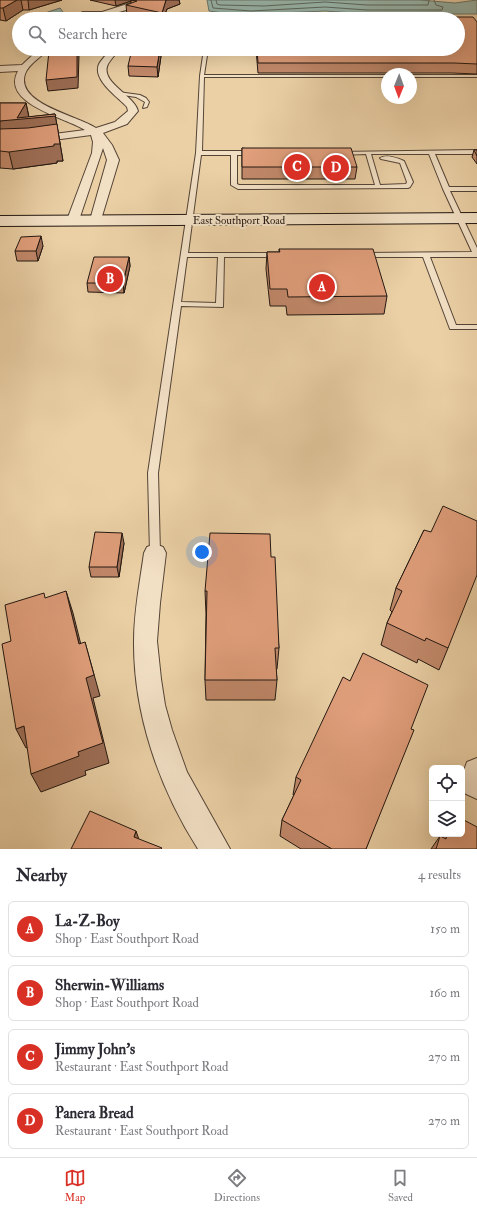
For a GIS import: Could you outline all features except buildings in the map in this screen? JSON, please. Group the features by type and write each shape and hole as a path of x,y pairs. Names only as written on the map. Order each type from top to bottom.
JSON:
{"main road":[{"name":"East Southport Road","path":"0,220 477,218"}],"street":[{"path":"109,12 147,0"},
{"path":"112,4 128,6"},
{"path":"82,6 82,12"},
{"path":"35,56 23,68 20,76 20,83 23,92 31,100 50,111 84,124 110,148 114,160 96,220"},
{"path":"0,141 31,140 94,132 110,128 124,120 133,113 132,106 104,79 101,71 103,65 110,56"},
{"path":"0,69 23,68"},
{"path":"73,220 99,145 98,137 94,132"},
{"path":"155,553 146,620 146,654 156,724 175,778 215,849"},
{"path":"477,772 474,783 477,785"}],"lane":[{"path":"155,553 153,473 199,153 202,76 205,56"},
{"path":"202,76 381,76"},
{"path":"417,76 477,76"},
{"path":"118,93 133,95 145,99 147,102 146,107"},
{"path":"369,155 430,152 477,152"},
{"path":"355,255 477,254 459,218 430,152"},
{"path":"199,153 258,153"},
{"path":"234,153 234,185 238,187 405,187 410,182 400,161 369,155 332,153"},
{"path":"369,155 378,187"},
{"path":"446,189 477,189"},
{"path":"184,255 284,255"},
{"path":"177,304 220,305 221,255"},
{"path":"426,255 453,327 477,326"}],"water":[{"path":"207,0 420,0 455,3 477,0 477,14 465,14 465,12 209,11"},
{"path":"60,8 63,12 48,12"}],"place":[{"name":"Jimmy John's","path":"297,167"},
{"name":"Panera Bread","path":"336,168"},
{"name":"Sherwin-Williams","path":"110,279"},
{"name":"La-Z-Boy","path":"322,287"}]}
